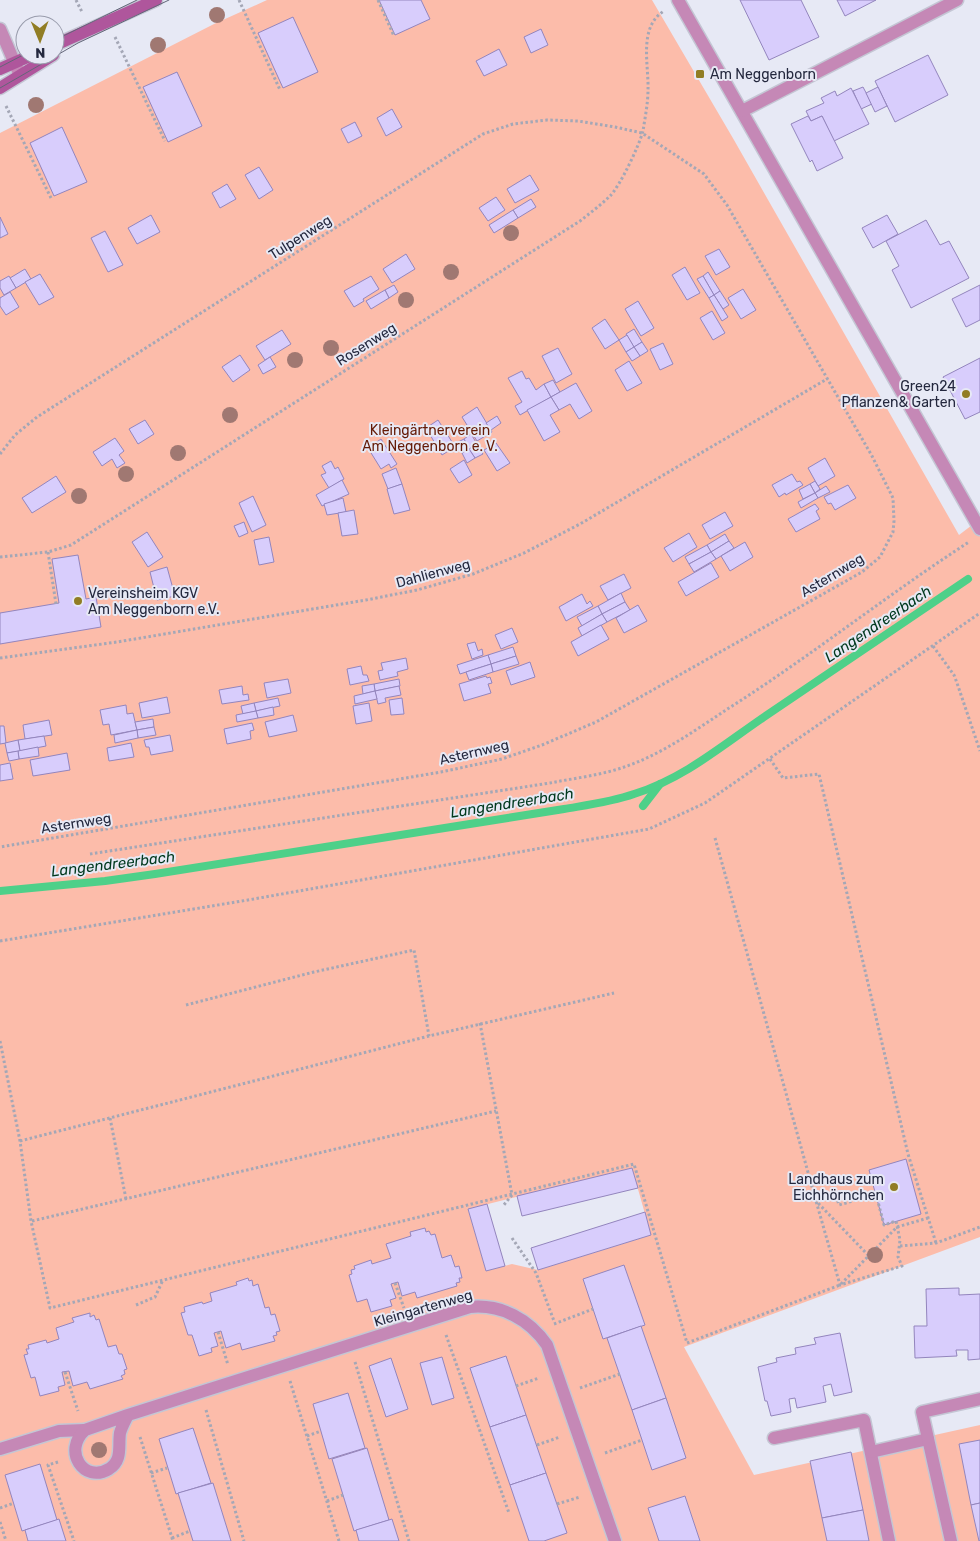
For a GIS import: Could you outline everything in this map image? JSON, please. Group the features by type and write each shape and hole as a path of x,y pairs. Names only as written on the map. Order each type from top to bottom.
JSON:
{"main road":[{"path":"65,41 156,0"},
{"path":"65,47 111,20"},
{"path":"0,69 15,63"},
{"path":"0,88 36,65"}],"street":[{"path":"742,111 939,4 957,0"},
{"path":"679,1 977,534"},
{"path":"0,29 15,63"},
{"path":"16,65 20,75"},
{"name":"Kleingartenweg","path":"0,1449 60,1431 84,1430 439,1316 470,1307 481,1306 513,1315 532,1326 547,1345 615,1541"},
{"path":"951,1541 922,1412 980,1399"},
{"path":"84,1430 79,1435 75,1444 75,1457 81,1465 92,1472 107,1470 118,1460 120,1435 123,1424 130,1414"},
{"path":"774,1438 864,1420 889,1541"},
{"path":"870,1452 928,1440"}],"path":[{"path":"239,0 269,61 280,90"},
{"path":"378,0 394,36"},
{"name":"Rosenweg","path":"0,558 48,552 71,544 580,221 610,196 625,174 642,133 648,91 646,40 649,28 659,14 679,1"},
{"path":"111,20 165,141"},
{"path":"13,120 40,170 51,198"},
{"name":"Tulpenweg","path":"0,454 15,435 36,416 483,134 514,124 547,120 578,121 642,133"},
{"path":"642,133 704,174 727,205 827,379"},
{"name":"Asternweg","path":"0,847 441,772 502,759 542,745 596,722 862,572 880,557 893,532 893,498 872,456 827,379"},
{"name":"Dahlienweg","path":"0,658 117,642 366,600 417,590 473,574 524,553 580,524 827,379"},
{"path":"90,854 550,783 590,776 627,766 655,754 686,736 764,686 977,534"},
{"path":"48,552 56,604"},
{"path":"0,940 248,900 648,829 704,803 980,613"},
{"path":"933,646 954,675 980,751"},
{"path":"770,759 783,778 818,774 908,1154 936,1243"},
{"path":"715,838 840,1285"},
{"path":"186,1005 314,972 414,950 429,1036"},
{"path":"20,1140 480,1023 614,993"},
{"path":"480,1023 512,1194 503,1206"},
{"path":"0,1041 20,1140 31,1221 50,1308 634,1164 687,1343 840,1285 902,1266 898,1257 900,1246 896,1221 884,1224 876,1194 839,1205 836,1195 816,1201"},
{"path":"31,1221 496,1111"},
{"path":"110,1118 126,1199"},
{"path":"816,1201 869,1256"},
{"path":"840,1285 897,1227 928,1218"},
{"path":"900,1246 936,1243 980,1227"},
{"path":"512,1238 536,1272 555,1324 593,1309"},
{"path":"136,1305 155,1297 164,1279"},
{"path":"395,1283 410,1326"},
{"path":"439,1316 509,1513"},
{"path":"218,1332 233,1382"},
{"path":"350,1345 409,1541"},
{"path":"286,1365 339,1541"},
{"path":"65,1372 84,1430"},
{"path":"516,1386 556,1372"},
{"path":"564,1393 620,1374"},
{"path":"200,1392 244,1541"},
{"path":"130,1414 172,1539 190,1531"},
{"path":"307,1436 321,1431"},
{"path":"536,1446 577,1432"},
{"path":"587,1460 642,1440"},
{"path":"74,1541 48,1465 75,1457"},
{"path":"151,1473 167,1468"},
{"path":"557,1504 597,1491"},
{"path":"327,1501 343,1495"},
{"path":"0,1508 14,1503"},
{"path":"0,1522 6,1541"}],"green space":[{"name":"Kleingärtnerverein Am Neggenborn e. V.","path":"267,0 652,0 959,535 980,519 980,1237 684,1347 754,1475 980,1425 980,1541 0,1541 0,133 214,24","holes":["632,1168 651,1235 538,1270 512,1264 486,1271 468,1209"]}],"building":[{"path":"379,0 421,0 430,19 395,35"},
{"path":"740,0 801,0 819,37 769,60"},
{"path":"837,0 876,0 845,16"},
{"path":"293,17 318,72 283,88 258,33"},
{"path":"541,29 548,45 531,53 524,37"},
{"path":"499,49 507,65 484,76 476,61"},
{"path":"928,55 948,95 895,122 875,81"},
{"path":"177,72 202,126 168,142 143,87"},
{"path":"863,87 872,104 861,109 853,91"},
{"path":"878,87 887,106 875,112 866,93"},
{"path":"851,88 869,124 834,141 822,116 811,121 806,111 824,103 821,98 835,91 837,96"},
{"path":"392,109 402,127 386,136 377,118"},
{"path":"808,116 811,121 822,116 843,158 817,171 812,160 810,162 791,124"},
{"path":"355,122 362,136 348,143 341,129"},
{"path":"62,127 87,182 54,196 30,143"},
{"path":"259,167 273,190 259,199 245,175"},
{"path":"530,175 539,190 515,203 507,189"},
{"path":"227,184 236,199 220,208 212,193"},
{"path":"496,197 505,210 488,221 479,208"},
{"path":"531,199 536,207 518,218 513,210"},
{"path":"513,210 518,218 494,233 489,225"},
{"path":"151,215 160,232 137,244 128,228"},
{"path":"887,215 898,234 873,248 862,228"},
{"path":"0,217 8,234 0,238"},
{"path":"926,220 940,245 949,241 969,278 911,308 892,270 899,266 886,241"},
{"path":"105,231 123,265 108,272 91,238"},
{"path":"719,249 730,267 716,275 705,256"},
{"path":"406,254 415,269 392,283 383,269"},
{"path":"685,267 700,293 687,300 672,275"},
{"path":"25,269 31,279 16,288 10,278"},
{"path":"708,272 720,291 714,295 703,276"},
{"path":"40,274 54,297 39,305 25,282"},
{"path":"9,276 16,288 4,295 0,288 0,281"},
{"path":"371,276 379,289 354,307 344,291"},
{"path":"703,276 714,295 709,298 697,279"},
{"path":"394,285 398,292 389,298 385,290"},
{"path":"980,285 980,320 966,327 952,299"},
{"path":"743,289 756,310 741,319 728,298"},
{"path":"385,290 389,298 371,309 366,301"},
{"path":"720,291 729,305 723,309 714,295"},
{"path":"10,292 19,307 6,315 0,306 0,298"},
{"path":"714,295 728,317 722,321 709,298"},
{"path":"638,301 654,328 641,336 625,309"},
{"path":"712,311 725,333 713,340 700,318"},
{"path":"605,319 619,340 605,349 592,328"},
{"path":"634,329 642,342 634,347 626,334"},
{"path":"282,330 291,344 265,360 256,346"},
{"path":"627,335 634,347 626,352 619,340"},
{"path":"642,342 648,351 640,356 634,347"},
{"path":"663,343 673,364 660,370 650,349"},
{"path":"634,347 640,356 632,361 626,352"},
{"path":"558,348 572,374 556,383 542,356"},
{"path":"240,355 250,370 233,382 222,367"},
{"path":"270,357 276,367 263,374 258,365"},
{"name":"Green24 Pflanzen& Garten","path":"980,358 980,412 965,419 943,377"},
{"path":"629,361 642,383 627,391 615,370"},
{"path":"522,371 526,379 529,378 536,390 544,384 551,397 520,415 515,406 522,402 508,378"},
{"path":"553,380 560,392 551,397 544,384"},
{"path":"576,383 592,411 579,419 570,404 559,410 551,397"},
{"path":"551,397 559,410 550,415 560,432 544,441 527,410"},
{"path":"477,407 492,432 477,441 462,417"},
{"path":"497,416 501,423 491,430 486,423"},
{"path":"145,420 154,434 138,444 129,429"},
{"path":"438,420 454,445 442,455 426,428"},
{"path":"471,434 477,444 469,449 464,439"},
{"path":"115,438 124,451 119,455 125,463 117,468 112,459 102,466 93,452"},
{"path":"381,439 397,464 391,468 389,464 381,469 368,448"},
{"path":"464,439 469,449 462,453 456,443"},
{"path":"496,443 510,463 497,471 484,450"},
{"path":"477,444 483,454 475,458 469,449"},
{"path":"469,449 475,458 467,463 462,453"},
{"path":"825,458 835,476 818,486 808,468"},
{"path":"464,460 472,475 459,483 450,469"},
{"path":"331,461 335,469 338,467 344,479 329,488 321,475 326,473 322,466"},
{"path":"396,468 402,484 388,489 382,474"},
{"path":"792,474 797,482 800,481 803,485 779,497 772,485"},
{"path":"56,476 66,492 32,513 22,498"},
{"path":"342,480 349,494 322,506 316,495"},
{"path":"815,481 820,489 815,493 810,484"},
{"path":"402,484 410,510 394,514 387,489"},
{"path":"810,484 815,493 803,499 799,490"},
{"path":"848,485 856,498 835,510 824,497"},
{"path":"826,486 830,492 818,498 815,493"},
{"path":"815,493 818,498 801,508 798,502"},
{"path":"253,496 266,525 252,532 239,503"},
{"path":"343,498 346,512 327,515 324,504"},
{"path":"815,504 819,509 816,511 820,519 796,532 788,519"},
{"path":"354,510 358,534 342,536 338,513"},
{"path":"725,512 733,526 710,539 702,525"},
{"path":"244,522 248,533 239,537 234,526"},
{"path":"147,532 163,557 148,567 132,542"},
{"path":"689,533 697,547 673,562 664,548"},
{"path":"725,534 729,541 711,552 707,545"},
{"path":"269,537 274,562 259,565 254,540"},
{"path":"729,541 734,548 716,559 711,552"},
{"path":"745,542 753,557 730,571 721,556"},
{"path":"707,545 711,552 689,564 685,557"},
{"path":"711,552 716,559 694,572 689,564"},
{"name":"Vereinsheim KGV Am Neggenborn e.V.","path":"78,555 86,599 96,597 101,627 0,644 0,613 59,603 52,559"},
{"path":"711,563 719,577 686,596 678,582"},
{"path":"167,567 175,596 157,600 150,572"},
{"path":"624,574 631,588 608,600 600,586"},
{"path":"621,593 625,602 602,614 598,606"},
{"path":"582,594 587,604 590,601 593,606 566,621 559,607"},
{"path":"625,602 630,610 607,622 602,614"},
{"path":"638,605 647,621 624,633 616,618"},
{"path":"598,606 602,614 582,626 577,617"},
{"path":"602,614 607,622 582,636 578,628"},
{"path":"601,625 609,639 578,656 571,642"},
{"path":"512,628 518,642 501,649 495,635"},
{"path":"475,642 478,651 482,649 483,655 472,659 467,644"},
{"path":"513,647 516,656 491,664 488,655"},
{"path":"488,655 491,664 460,674 457,665"},
{"path":"516,656 519,664 493,672 491,664"},
{"path":"406,658 408,669 397,672 398,676 380,680 378,671 383,670 381,663"},
{"path":"530,662 535,677 511,685 506,671"},
{"path":"491,664 493,672 469,680 466,672"},
{"path":"361,666 363,675 367,675 369,681 350,685 347,669"},
{"path":"486,676 487,678 490,677 492,683 488,684 491,693 464,701 459,684"},
{"path":"288,679 291,693 267,698 264,683"},
{"path":"399,679 400,686 375,691 374,684"},
{"path":"374,684 375,691 363,694 362,686"},
{"path":"242,686 243,695 248,694 249,700 222,704 219,690"},
{"path":"399,686 401,695 385,698 386,702 378,704 375,691"},
{"path":"375,691 377,699 355,704 354,696"},
{"path":"167,697 170,713 142,718 139,703"},
{"path":"278,698 280,706 256,711 254,703"},
{"path":"402,698 404,714 391,715 389,700"},
{"path":"254,703 256,711 243,714 241,706"},
{"path":"369,703 372,721 356,724 353,706"},
{"path":"126,705 127,714 133,713 137,730 111,735 109,724 103,725 100,710"},
{"path":"273,707 274,715 258,718 256,711"},
{"path":"256,711 258,718 237,722 236,715"},
{"path":"293,715 297,731 269,737 265,722"},
{"path":"153,719 154,727 137,730 135,722"},
{"path":"49,720 52,735 25,739 23,725"},
{"path":"252,723 254,730 250,731 251,739 227,744 224,729"},
{"path":"0,726 4,726 6,743 0,744"},
{"path":"154,727 156,735 138,738 137,730"},
{"path":"137,730 138,738 115,743 114,735"},
{"path":"170,735 173,751 151,755 149,747 146,747 144,740"},
{"path":"44,736 46,746 20,751 18,740"},
{"path":"18,740 20,751 7,753 5,743"},
{"path":"131,743 134,757 109,761 107,748"},
{"path":"38,747 39,756 19,759 18,751"},
{"path":"18,751 19,759 9,761 7,753"},
{"path":"67,753 70,770 33,776 30,760"},
{"path":"10,763 13,779 0,781 0,765"},
{"name":"Landhaus zum Eichhörnchen","path":"906,1159 921,1214 884,1225 869,1170"},
{"path":"632,1168 638,1188 522,1216 517,1196"},
{"path":"487,1204 505,1266 486,1271 468,1209"},
{"path":"645,1212 651,1235 538,1270 531,1248"},
{"path":"425,1228 426,1232 429,1231 431,1235 435,1234 442,1258 451,1255 455,1267 459,1266 462,1278 459,1278 460,1282 456,1283 457,1286 417,1298 415,1292 402,1296 398,1282 391,1284 396,1298 390,1300 392,1306 371,1312 367,1299 357,1302 349,1275 352,1274 351,1270 355,1269 354,1266 371,1260 372,1264 391,1258 386,1244 411,1236 410,1232"},
{"path":"624,1265 645,1325 603,1339 583,1279"},
{"path":"248,1278 249,1281 252,1280 253,1286 258,1284 265,1308 269,1307 271,1315 275,1314 280,1331 276,1332 277,1335 273,1336 275,1341 242,1350 240,1343 226,1348 221,1331 214,1333 218,1346 211,1348 212,1352 199,1356 192,1335 188,1335 181,1313 185,1312 184,1307 212,1301 210,1293 237,1285 236,1282"},
{"path":"959,1288 959,1295 980,1294 980,1359 968,1360 968,1350 956,1350 957,1356 915,1358 914,1326 927,1326 926,1289"},
{"path":"90,1313 90,1317 94,1315 96,1320 99,1319 108,1347 116,1345 119,1354 122,1354 127,1369 124,1370 125,1374 121,1376 123,1379 90,1389 87,1382 73,1386 69,1371 62,1372 65,1385 58,1387 59,1391 40,1396 35,1377 31,1378 24,1355 28,1354 26,1349 29,1349 28,1345 46,1340 47,1343 59,1339 56,1328 74,1322 72,1318"},
{"path":"641,1326 666,1398 632,1410 607,1338"},
{"path":"840,1333 852,1392 834,1396 831,1384 823,1386 826,1402 797,1408 795,1398 789,1399 791,1412 771,1416 767,1401 765,1401 758,1367 777,1362 776,1358 796,1354 795,1348 816,1344 814,1338"},
{"path":"506,1356 526,1415 490,1427 470,1368"},
{"path":"442,1357 454,1398 432,1405 420,1363"},
{"path":"391,1358 408,1409 386,1417 369,1366"},
{"path":"348,1393 365,1448 329,1459 313,1404"},
{"path":"666,1398 686,1458 652,1470 632,1410"},
{"path":"526,1415 546,1473 510,1485 490,1427"},
{"path":"193,1428 211,1483 176,1494 159,1439"},
{"path":"980,1440 980,1503 971,1505 959,1444"},
{"path":"367,1448 389,1520 354,1531 332,1459"},
{"path":"851,1452 863,1510 822,1518 810,1461"},
{"path":"40,1464 57,1520 22,1531 5,1475"},
{"path":"546,1473 567,1533 544,1541 529,1541 510,1485"},
{"path":"213,1483 231,1541 193,1541 178,1493"},
{"path":"685,1496 700,1541 659,1541 648,1508"},
{"path":"980,1503 980,1541 979,1541 971,1505"},
{"path":"863,1510 869,1541 827,1541 822,1518"},
{"path":"59,1519 66,1541 28,1541 25,1530"},
{"path":"392,1519 399,1541 359,1541 356,1530"}],"waterway":[{"name":"Langendreerbach","path":"0,891 105,881 155,874 581,806 625,797 669,780 702,760 968,579"},
{"path":"643,806 660,784"}],"tram line":[{"path":"65,35 137,0"},
{"path":"0,88 78,43 169,0"},
{"path":"0,67 15,59"}],"place":[{"name":"Am Neggenborn","path":"700,74"},
{"name":"Green24 Pflanzen& Garten","path":"966,394"},
{"name":"Vereinsheim KGV Am Neggenborn e.V.","path":"78,601"},
{"name":"Landhaus zum Eichhörnchen","path":"894,1187"}]}
